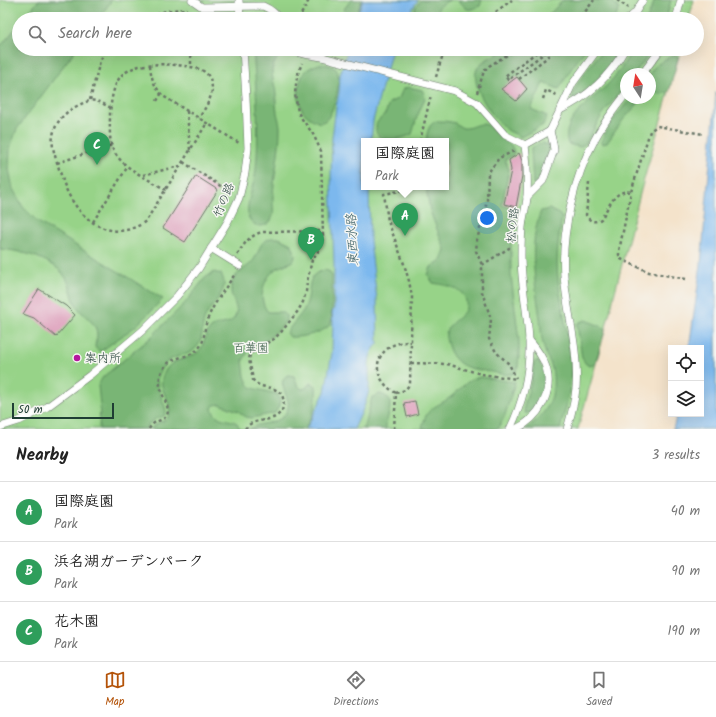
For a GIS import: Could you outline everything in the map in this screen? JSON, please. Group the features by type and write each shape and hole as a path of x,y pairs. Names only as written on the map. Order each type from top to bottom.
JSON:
{"lane":[{"path":"192,0 202,7 239,3 263,6 270,8 274,12"},
{"path":"637,12 643,0"},
{"path":"678,12 681,0"},
{"name":"竹の路","path":"0,427 19,421 47,407 90,375 142,331 177,296 199,268 228,221 239,198 246,173 248,148 243,56"},
{"path":"314,56 456,91 475,102 505,135 525,145 550,131 573,83 593,56"},
{"path":"560,110 580,100 595,87 614,66 620,56"},
{"path":"647,68 656,56"},
{"path":"567,429 574,403 577,374 564,278 564,249 568,220 578,178 585,159 607,118 620,102"},
{"path":"527,197 543,181 554,150 554,143 550,131"},
{"name":"松の路","path":"510,429 521,401 526,381 529,356 529,340 521,275 521,249 523,220 527,197 528,171 525,145"},
{"path":"211,248 240,266"},
{"path":"516,429 533,418 541,407 547,394 548,380 546,367 540,354 529,340"},
{"path":"19,421 21,429"}],"path":[{"path":"302,12 308,0"},
{"path":"496,12 512,0"},
{"path":"585,12 594,0"},
{"path":"167,12 202,7"},
{"path":"90,100 102,56"},
{"path":"191,56 191,67"},
{"path":"245,429 249,424 272,419 281,412 284,407 283,395 279,391 273,388 260,386 253,380 249,359 250,355 256,349 274,339 298,311 306,292 312,260 320,249 323,237 321,151 313,134 302,120 298,112 295,94 297,76 305,56"},
{"path":"475,102 481,77 484,71 489,66 505,56"},
{"path":"532,56 505,76 508,80 541,56"},
{"path":"519,79 549,56"},
{"path":"150,65 150,74 153,82 161,94 248,148"},
{"path":"166,190 120,161 115,154 112,145 110,124 111,108 116,83 122,75 138,66 175,65 191,67 204,72 208,76 212,87 209,100 199,118"},
{"path":"542,98 546,90 559,96"},
{"path":"157,100 161,94"},
{"path":"111,108 97,100 90,100 68,111 61,117 56,126 52,145 68,194 83,214 100,227 112,231 132,229 146,221 207,123"},
{"path":"187,111 190,151"},
{"path":"686,279 649,272 621,259 619,251 631,192 650,131 653,127 662,126 704,134"},
{"path":"57,163 112,145"},
{"path":"517,380 509,364 496,352 489,340 491,319 482,292 482,265 476,251 477,240 487,201 488,173 499,158 525,145"},
{"path":"183,162 239,198"},
{"path":"93,222 128,166"},
{"path":"142,175 180,166"},
{"path":"578,178 589,181 586,215 588,219 592,221 601,219 617,195 621,192 631,192"},
{"path":"396,393 404,390 410,384 412,297 409,280 388,221 384,194 405,190"},
{"path":"233,262 246,240 261,232 323,231"},
{"path":"482,265 509,248 521,249"},
{"path":"148,429 156,421 167,416 168,410 160,389 162,372 174,359 190,355 200,346 205,335 207,320 240,266"},
{"path":"396,393 384,384 378,369 379,362 382,354 387,348 402,342 411,342"},
{"path":"411,363 447,364 481,374 526,381"},
{"path":"394,429 396,393"}],"green space":[{"name":"百華園","path":"0,0 694,0 691,12 12,12 12,56 679,56 641,190 578,429 0,429"},
{"path":"39,0 112,0 103,12 29,12"},
{"path":"351,0 362,0 358,12 345,12 344,9"},
{"path":"421,0 450,0 442,5 437,12 414,12 416,6"},
{"path":"457,0 482,0 480,6 467,9"},
{"path":"563,0 606,0 613,2 619,9 618,12 552,12"},
{"path":"655,0 671,0 668,12 650,12"},
{"path":"12,32 12,56 71,56 17,129 10,148 9,169 13,189 23,207 38,222 163,299 136,326 101,351 98,351 95,347 97,335 93,323 76,305 69,283 62,273 47,261 38,257 0,249 0,47"},
{"path":"253,56 278,56 272,71 280,128 273,213 269,223 260,226 252,222 248,213 249,201 256,170 258,140"},
{"path":"493,56 581,56 559,89 543,83 531,109 547,116 543,125 521,137 509,131 497,120 484,102 479,92 476,83 476,74 478,67"},
{"path":"598,56 615,56 593,84 573,99 573,94 576,88"},
{"path":"628,56 648,56 639,68 620,68"},
{"path":"672,56 677,56 678,58 669,92 662,94 656,94 656,68 654,68 661,62"},
{"path":"319,64 328,65 336,69 339,79 337,95 332,110 326,120 320,123 310,118 303,111 298,96 302,76 308,69"},
{"path":"620,69 620,92 602,115 586,143 580,147 568,144 567,135 569,126 574,118 580,110 613,78"},
{"path":"408,87 422,90 425,98 412,134 402,138 382,138 377,133 376,125 385,114 389,103 399,98 403,89"},
{"path":"626,104 638,104 623,120 607,143 602,144 601,141 612,121"},
{"path":"436,121 452,122 463,128 468,128 479,124 488,125 510,144 514,152 513,155 505,160 509,170 502,205 512,208 514,212 511,236 511,275 519,341 518,367 515,373 503,374 478,370 462,365 450,351 446,340 448,328 465,311 466,301 464,296 457,290 433,283 428,275 431,267 441,260 445,250 430,211 426,190 449,190 449,138 426,138 427,132"},
{"path":"543,143 549,146 549,150 540,179 535,185 533,185 531,148"},
{"path":"549,209 558,213 562,218 559,233 557,271 570,351 571,375 567,402 560,429 526,429 545,410 552,396 553,388 552,369 545,353 542,338 534,264 537,223 541,211"},
{"name":"百華園","path":"271,238 279,238 291,244 294,250 294,260 271,273 265,283 262,295 268,312 283,312 286,315 286,321 272,336 250,349 243,360 245,376 248,384 252,388 277,394 280,401 275,413 252,418 246,417 238,411 220,404 214,405 212,408 216,415 237,423 240,429 151,429 153,426 168,418 169,415 169,405 162,384 162,377 165,371 172,364 198,352 211,328 233,320 236,314 236,307 231,294 234,279 236,275 252,262 260,246"},
{"path":"326,270 330,272 332,276 331,323 324,330 306,336 290,337 287,333 305,306 308,299 312,278 317,273"},
{"path":"214,272 221,274 224,287 204,320 202,335 198,346 191,352 168,361 160,371 158,384 165,407 165,415 151,422 146,429 99,429 100,405 98,385 103,377 149,339 185,303 205,278"},
{"path":"585,320 601,326 605,331 595,364 590,366 586,364 582,358 577,324"},
{"path":"537,360 544,372 544,386 539,401 532,413 525,413 524,407 531,382 534,363"},
{"path":"289,375 294,376 298,386 302,389 306,388 312,383 316,386 314,408 305,429 249,429 254,426 282,418 288,407 283,380"},
{"path":"480,377 515,382 505,415 498,429 422,429 426,415 429,411 447,400 468,382"},
{"path":"380,394 389,399 390,404 386,429 362,429 366,423 372,397"}],"water":[{"path":"363,0 418,0 410,12 359,12"},
{"name":"東西水路","path":"346,56 390,56 373,121 371,138 361,138 361,190 369,190 370,240 377,300 378,344 373,349 369,361 368,394 354,429 306,429 325,392 332,353 334,264 331,177 332,138 340,75"},
{"path":"716,92 716,429 673,429 676,417 704,417 704,345 689,345 701,264"}],"building":[{"path":"517,77 527,89 516,101 501,89"},
{"path":"519,153 522,161 522,176 516,207 504,204 511,170 509,160"},
{"path":"196,176 218,190 185,242 163,228"},
{"path":"39,289 66,306 75,315 56,337 34,318 23,314"},
{"path":"415,401 418,414 407,417 404,403"}],"place":[{"name":"花木園","path":"97,165"},
{"name":"国際庭園","path":"405,236"},
{"name":"浜名湖ガーデンパーク","path":"311,260"},
{"name":"案内所","path":"77,358"}]}
